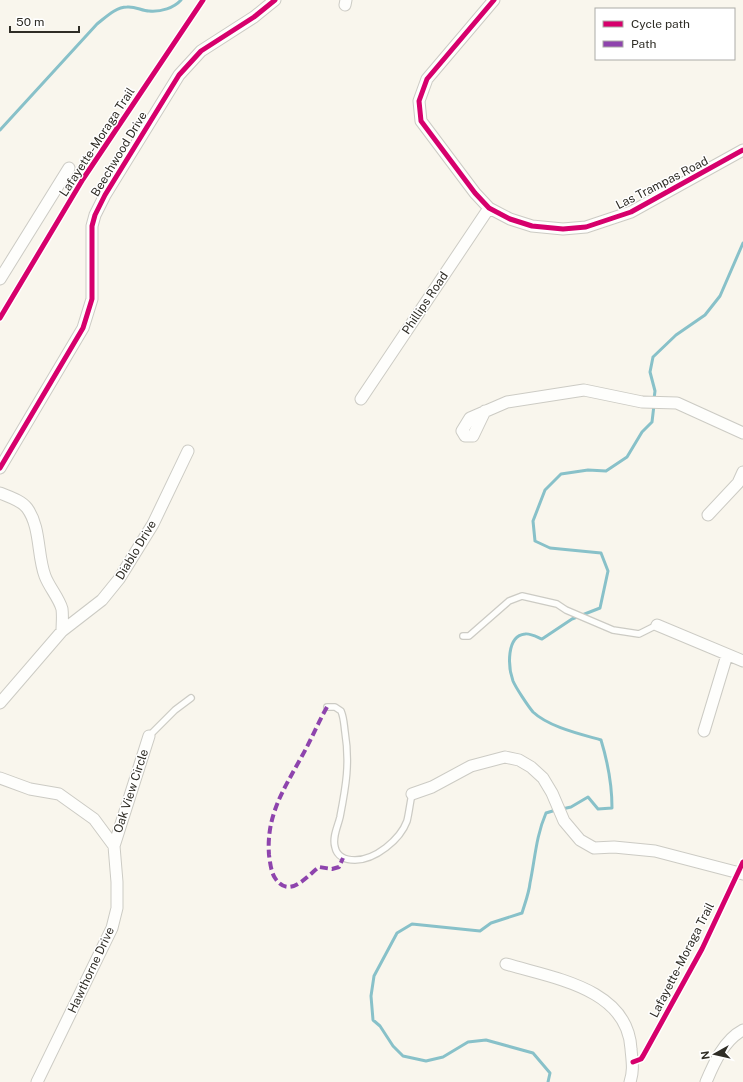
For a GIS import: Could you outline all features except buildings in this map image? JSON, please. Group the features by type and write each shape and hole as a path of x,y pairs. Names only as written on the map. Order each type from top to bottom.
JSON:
{"street":[{"name":"Beechwood Drive","path":"0,468 83,328 92,299 92,226 105,195 180,75 193,59 201,51 254,17 275,0"},
{"name":"Las Trampas Road","path":"494,0 427,79 419,101 421,122 475,193 489,208 510,219 532,226 563,229 586,227 631,212 743,150"},
{"path":"0,279 69,168"},
{"name":"Phillips Road","path":"362,399 489,208"},
{"path":"485,411 507,402 584,390 642,402 669,404 677,403 743,433"},
{"name":"Diablo Drive","path":"62,631 102,600 119,580 153,524 188,451"},
{"path":"708,515 738,483 743,472"},
{"path":"0,493 21,503 27,508 32,519 46,578 62,608 63,619 62,631 0,703"},
{"path":"657,625 743,661"},
{"path":"704,731 727,655"},
{"name":"Oak View Circle","path":"114,846 149,736"},
{"path":"412,794 432,787 471,766 505,757 519,760 531,767 543,778 552,793 564,821 580,840 594,848 614,847 655,851 743,874"},
{"path":"0,778 30,789 59,794 94,820 114,846"},
{"name":"Hawthorne Drive","path":"37,1082 112,928 117,908 117,882 114,846"},
{"path":"506,964 587,989 604,999 625,1023 631,1040 633,1069 630,1082"},
{"path":"706,1082 713,1066 733,1036 743,1030"}],"lane":[{"path":"463,636 469,636 509,601 522,596 557,604 566,610 613,630 638,634 657,625"},
{"path":"149,736 175,710 192,698"},
{"path":"327,707 335,707 341,711 347,744 348,773 335,832 334,846 339,855 348,860 358,860 370,857 384,849 395,839 406,823 412,794"}],"waterway":[{"path":"0,130 97,24 111,13 123,7 133,7 146,11 163,10 175,5 181,0"},
{"path":"654,399 655,391 650,372 653,357 676,335 705,315 720,296 743,243"},
{"path":"562,809 571,807 588,797 598,809 612,808 609,774 601,740 556,726 547,722 533,712 513,681 510,668 510,653 514,640 519,636 529,634 542,639 572,619 600,608 608,571 601,553 550,548 535,541 533,521 545,490 561,474 588,470 606,471 627,457 642,432 652,422 654,405"},
{"path":"548,1082 550,1073 533,1053 486,1040 468,1042 443,1057 426,1061 403,1056 393,1046 380,1026 373,1020 371,996 374,976 397,933 412,924 480,931 491,923 522,913 529,890 538,839 543,822 546,813 556,810"}],"marked path":[{"path":"327,707 283,791 273,815 270,827 269,855 275,878 280,884 286,887 291,887 303,881 319,867 332,869 339,867 343,858"}],"cycle path":[{"name":"Lafayette-Moraga Trail","path":"0,318 83,179 203,0"},
{"path":"0,468 83,328 92,299 92,226 95,215 105,195 179,75 201,51 254,17 275,0"},
{"path":"494,0 427,79 419,101 421,121 475,193 489,208 510,219 532,226 563,229 586,227 631,212 743,150"},
{"name":"Lafayette-Moraga Trail","path":"633,1062 641,1059 643,1056 702,949 743,862"}]}
